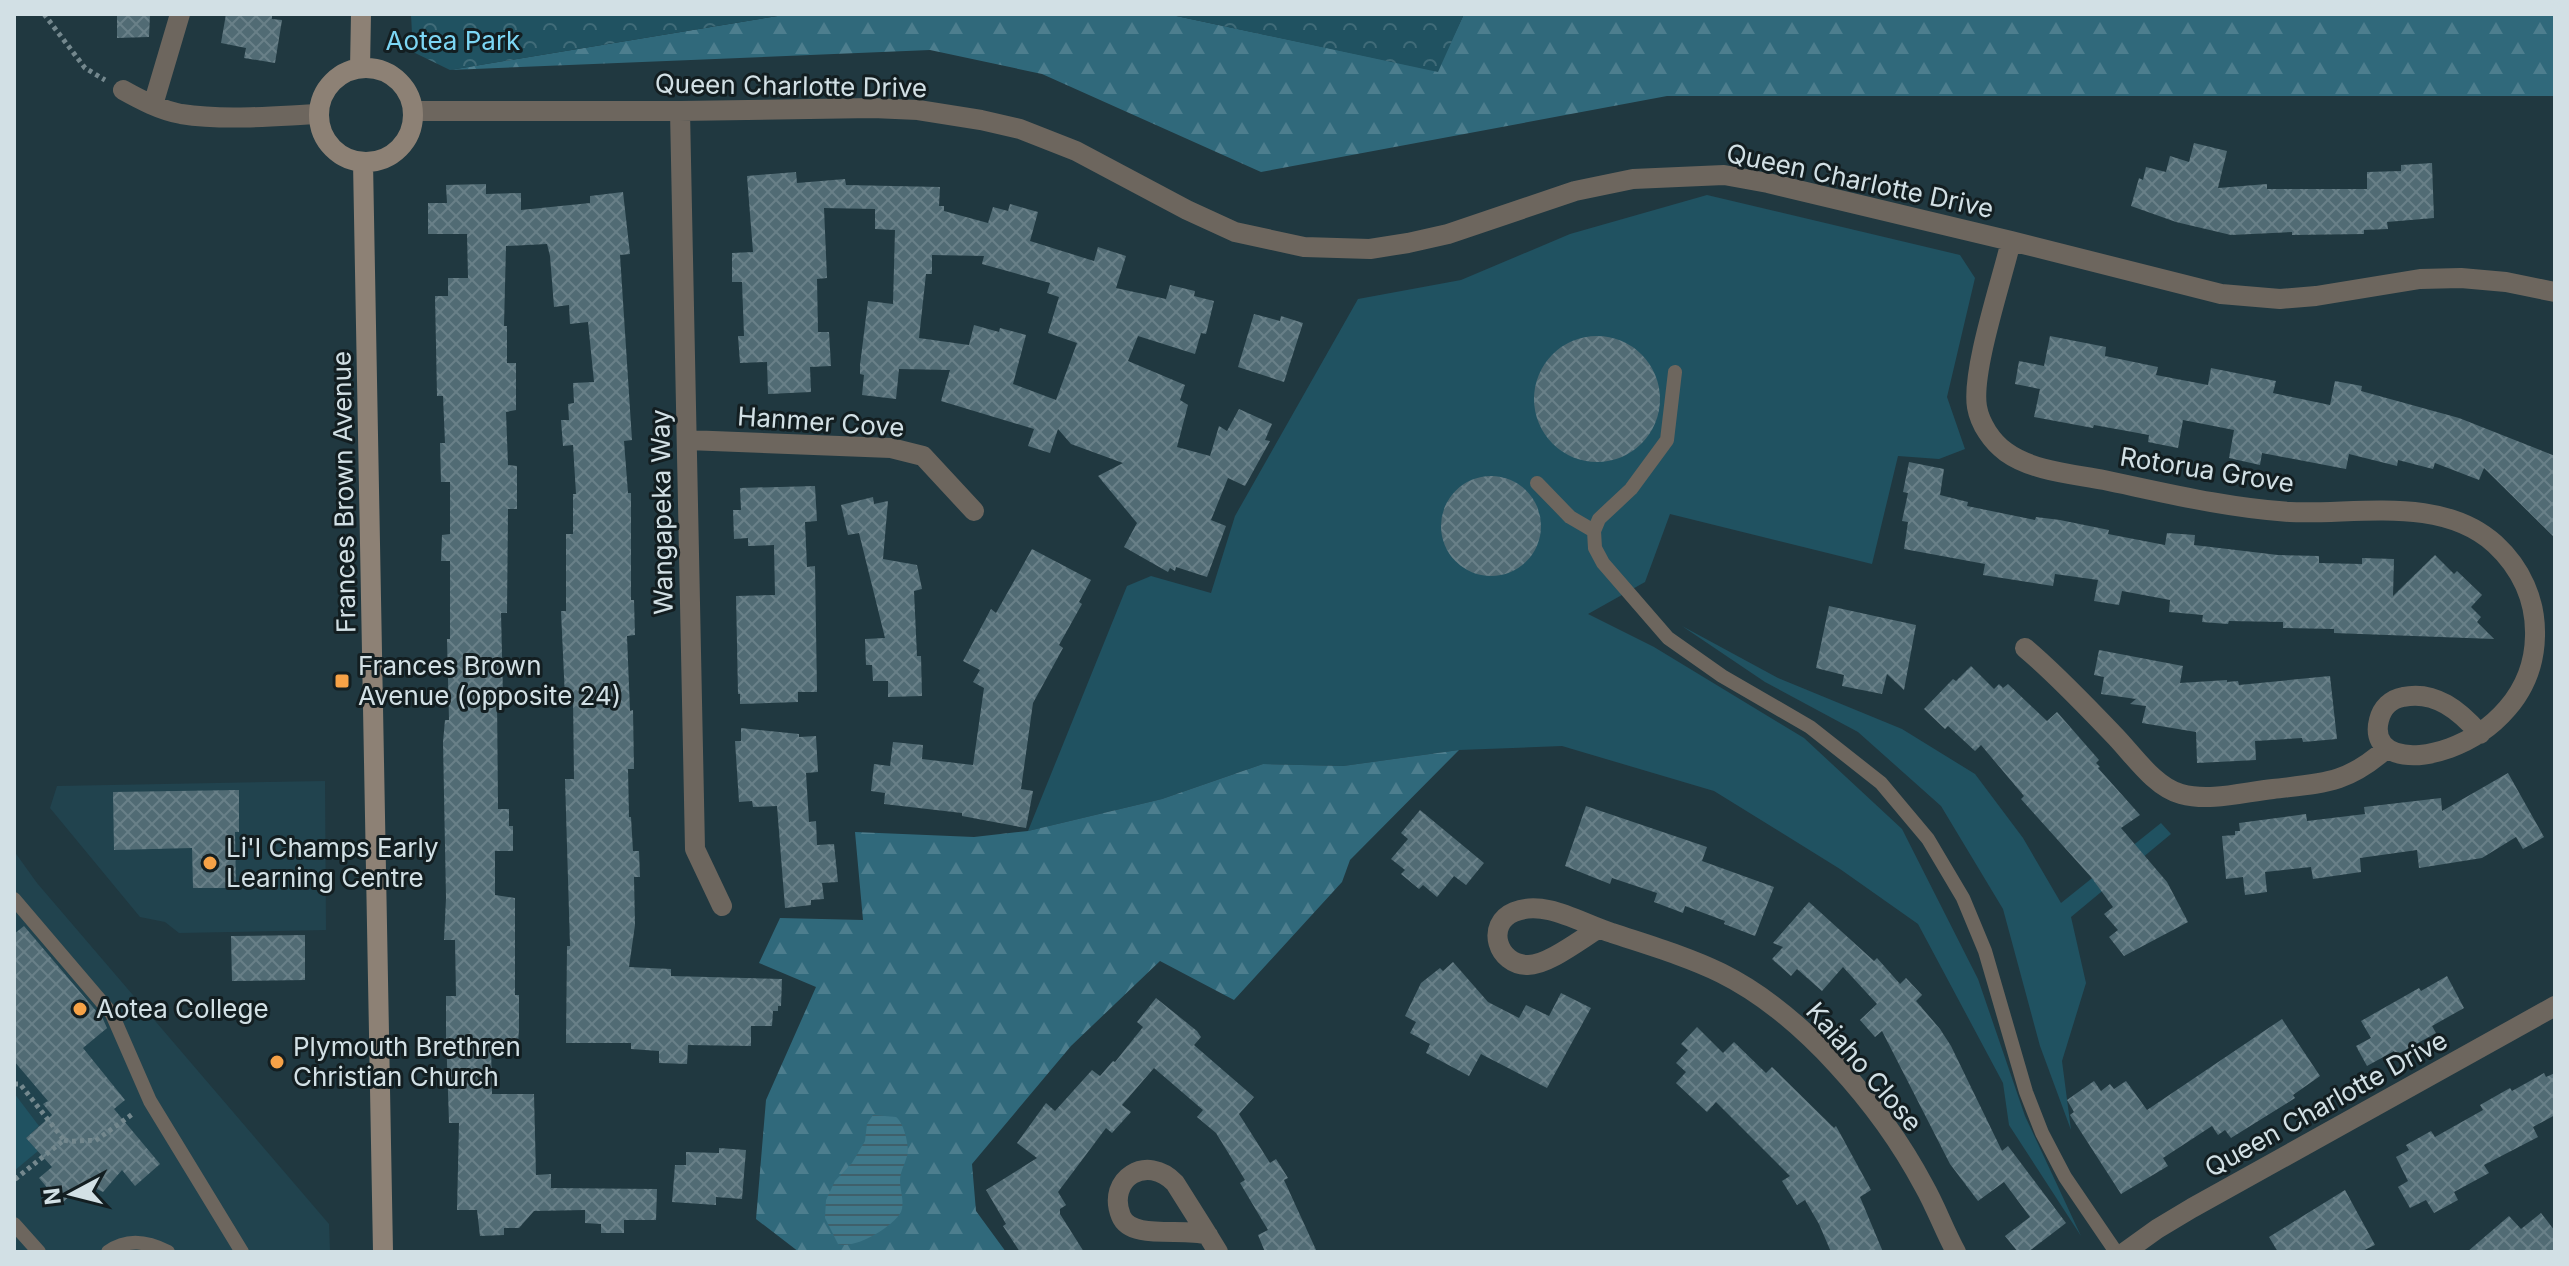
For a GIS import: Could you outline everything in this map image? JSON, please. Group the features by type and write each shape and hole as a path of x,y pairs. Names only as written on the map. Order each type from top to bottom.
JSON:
{"street":[{"path":"153,105 180,14"},
{"path":"360,68 361,14"},
{"path":"360,68 389,74 409,96 413,111 408,137 400,148 377,162 351,160 331,147 320,126 321,101 336,79 360,68"},
{"path":"123,90 153,105 179,113 215,117 319,114"},
{"name":"Queen Charlotte Drive","path":"413,111 918,110 1020,129 1076,151 1235,232 1304,247 1370,249 1408,243 1448,234 1575,191 1633,179 1724,175 2011,241 2197,289 2251,297 2316,296 2420,279 2447,278 2506,282 2555,292"},
{"name":"Wangapeka Way","path":"680,111 695,849 722,906"},
{"name":"Frances Brown Avenue","path":"363,162 383,1252"},
{"name":"Rotorua Grove","path":"2011,241 1976,394 1981,421 2006,452 2040,467 2219,504 2293,512 2414,513 2449,519 2472,528 2494,543 2513,563 2531,598 2536,625 2531,672 2520,695 2506,714 2480,734 2452,748 2424,755 2395,754 2386,749"},
{"name":"Hanmer Cove","path":"687,440 891,448 923,456 974,511"},
{"path":"2025,648 2060,679 2154,777 2171,791 2185,795 2212,796 2334,782 2367,766 2386,749 2380,739 2378,723 2384,707 2396,698 2415,694 2428,695 2444,703 2480,734"},
{"name":"Kaiaho Close","path":"1598,929 1721,973 1770,1002 1794,1021 1878,1114 1925,1187 1956,1252"},
{"name":"Queen Charlotte Drive","path":"2125,1252 2192,1208 2555,1006"},
{"path":"1155,1169 1162,1172 1175,1183 1213,1244 1197,1231 1145,1231 1128,1227 1118,1203 1124,1182 1138,1170 1155,1169"}],"lane":[{"path":"1675,372 1667,440 1631,489 1599,519 1594,531 1595,548 1603,563 1668,638 1722,676 1810,727 1881,783 1928,839 1963,898 1985,951 2026,1092 2042,1133 2065,1177 2116,1252"},
{"path":"1537,483 1570,517 1594,531"},
{"path":"14,899 112,1014 150,1101 242,1252"},
{"path":"14,1224 39,1252"},
{"path":"108,1252 118,1245 133,1242 148,1243 168,1252"}],"path":[{"path":"44,14 85,68 123,90"},
{"path":"14,1084 20,1084 64,1140 75,1142 84,1139 95,1141 150,1101"},
{"path":"14,1180 64,1140"}],"shaded area":[{"name":"Li'l Champs Early Learning Centre","path":"325,781 326,930 179,933 165,922 140,917 50,808 57,786"},
{"name":"Aotea College","path":"14,851 37,883 329,1224 330,1252 14,1252"},
{"path":"873,1115 896,1117 905,1132 908,1151 900,1177 901,1212 872,1236 853,1244 838,1244 825,1218 826,1200 835,1181 852,1163 865,1141 867,1124"}],"green space":[{"name":"Aotea Park","path":"411,14 790,14 450,70 413,52"},
{"path":"790,14 1167,14 1437,71 1464,14 2555,14 2555,96 1667,96 1261,172 1042,74 930,50 450,70"},
{"path":"1167,14 1464,14 1438,72"},
{"path":"1707,195 1960,255 1975,278 1947,397 1965,449 1939,459 1898,456 1872,564 1670,514 1645,582 1588,614 1654,647 1804,738 1902,829 1978,979 2025,1116 2081,1236 2009,1125 2003,1083 1918,924 1840,869 1714,791 1562,746 1459,750 1343,766 1263,764 1162,799 1028,831 1127,586 1151,576 1211,593 1235,516 1358,299 1461,280 1570,234"},
{"path":"1682,626 1778,678 1902,729 1975,774 2023,838 2061,903 2161,823 2171,834 2071,917 2086,983 2062,1061 2071,1130 2040,1046 2003,909 1941,806 1858,732 1765,682"},
{"path":"1459,750 1350,860 1342,882 1234,1000 1160,961 1071,1046 972,1164 976,1211 1006,1252 799,1252 756,1219 766,1100 816,987 759,963 780,918 863,920 855,832 974,837 1028,831 1162,799 1263,764 1343,766"},
{"path":"14,1093 39,1126 26,1138 38,1151 14,1171"}],"building":[{"path":"117,14 150,14 149,37 117,38"},
{"path":"226,14 272,14 272,19 282,20 275,63 244,58 246,48 221,43"},
{"path":"2194,143 2227,151 2218,188 2267,184 2267,189 2367,189 2367,172 2401,171 2401,165 2432,163 2434,218 2387,222 2388,229 2364,230 2364,234 2292,235 2292,232 2231,235 2176,222 2131,206 2139,178 2143,180 2146,167 2166,172 2170,156 2189,162"},
{"path":"796,172 797,183 845,179 846,185 940,187 939,206 944,206 944,211 988,223 993,207 1008,211 1010,204 1038,212 1030,241 1094,261 1098,247 1126,256 1116,288 1166,299 1170,285 1195,291 1194,296 1214,301 1206,334 1201,333 1195,354 1138,336 1128,361 1185,385 1180,400 1188,405 1177,447 1210,456 1219,426 1227,431 1239,409 1272,424 1265,440 1270,441 1245,486 1228,478 1211,520 1226,526 1207,577 1176,567 1175,571 1170,568 1168,572 1124,547 1137,523 1098,476 1123,463 1071,444 1058,429 1050,453 1028,446 1034,429 941,401 950,370 899,369 896,399 862,395 864,375 860,374 860,365 868,301 893,304 895,230 875,229 875,209 824,208 827,278 817,279 818,332 829,332 831,366 810,367 811,392 768,394 767,362 740,363 738,336 744,336 742,282 732,282 732,253 753,252 747,176","holes":["932,255 984,256 982,264 1050,283 1047,293 1059,297 1048,333 1077,343 1056,400 1013,384 1026,335 974,325 969,345 919,338 926,274 932,274"]},
{"path":"486,184 486,194 521,193 521,210 590,203 590,196 623,192 630,254 620,255 632,440 624,441 628,493 631,493 631,600 634,600 635,635 627,636 634,769 628,769 629,817 633,851 639,851 640,877 634,877 635,925 629,967 671,969 671,976 782,979 781,1006 778,1006 778,1011 773,1011 772,1026 751,1026 751,1046 688,1045 687,1064 659,1063 659,1051 631,1049 631,1043 566,1043 567,946 570,946 565,779 574,779 573,698 565,698 561,611 566,611 566,534 573,534 573,494 576,494 573,445 563,446 561,420 569,420 568,404 574,403 573,383 594,382 588,322 570,324 569,305 554,307 547,244 506,246 504,326 507,326 507,363 516,363 516,410 506,412 508,465 517,466 517,509 508,509 507,613 501,613 503,697 497,697 498,809 509,809 513,851 495,851 495,895 515,898 515,995 519,995 519,1028 518,1045 491,1045 492,1094 534,1094 536,1175 551,1174 551,1188 657,1189 656,1220 624,1220 624,1233 601,1233 601,1224 585,1223 585,1210 534,1211 519,1228 504,1228 504,1235 480,1236 477,1210 457,1210 459,1123 449,1123 446,1033 446,996 456,996 455,940 444,940 443,742 445,720 449,720 447,639 450,639 450,561 441,561 442,535 450,534 450,482 441,482 440,443 445,443 443,396 437,396 435,296 448,296 448,278 468,278 467,234 428,234 428,203 447,203 446,185"},
{"path":"1254,314 1280,321 1281,316 1303,323 1284,382 1238,367"},
{"path":"1597,336 1621,341 1642,354 1655,375 1660,399 1655,423 1642,444 1621,457 1597,462 1573,457 1552,444 1539,423 1534,399 1539,375 1552,354 1573,341"},
{"path":"2050,336 2106,347 2105,356 2158,367 2156,375 2208,385 2211,368 2276,381 2273,393 2330,405 2335,381 2362,386 2361,391 2459,418 2555,456 2555,538 2484,468 2479,480 2435,463 2433,469 2398,460 2397,466 2349,454 2346,469 2262,453 2260,465 2229,458 2234,430 2183,420 2178,448 2148,442 2149,435 2034,417 2040,389 2015,384 2019,361 2044,366"},
{"path":"1909,462 1944,469 1940,495 1968,502 1967,506 2035,520 2036,517 2060,520 2109,530 2108,534 2165,545 2167,533 2195,535 2194,545 2278,555 2319,556 2319,563 2362,564 2362,558 2394,559 2393,596 2435,555 2482,595 2471,607 2481,617 2477,622 2494,639 2334,633 2334,629 2283,628 2283,622 2202,622 2203,615 2169,612 2170,600 2122,591 2119,605 2094,601 2098,580 2055,574 2053,586 1983,575 1985,564 1904,549 1908,522 1902,521 1908,493 1903,492"},
{"path":"1491,476 1510,480 1526,491 1537,507 1541,526 1537,545 1526,561 1510,572 1491,576 1472,572 1456,561 1445,545 1441,526 1445,507 1456,491 1472,480"},
{"path":"815,486 817,521 805,522 807,567 815,566 817,692 798,692 798,702 740,704 736,596 775,595 774,545 748,546 748,538 734,539 733,510 741,510 740,488"},
{"path":"873,497 874,504 888,501 883,559 917,565 922,589 914,591 922,696 888,697 888,681 873,681 872,665 866,665 865,639 885,638 859,533 848,535 841,505"},
{"path":"1032,549 1091,580 1079,602 1082,604 1059,645 1063,648 1033,703 1021,789 1033,791 1026,828 962,816 962,813 884,804 885,793 871,791 874,764 890,766 893,742 923,745 922,759 973,765 984,688 973,682 980,670 963,661 991,609 996,613"},
{"path":"1829,606 1916,625 1904,690 1887,674 1882,694 1842,686 1844,675 1816,668"},
{"path":"2099,650 2183,666 2180,683 2227,680 2238,681 2239,685 2330,676 2337,739 2255,741 2256,760 2197,763 2196,732 2142,723 2146,706 2130,704 2136,699 2101,694 2104,677 2094,675"},
{"path":"1971,666 1994,689 1999,684 2003,688 2008,684 2047,721 2057,712 2099,760 2096,763 2098,768 2140,815 2121,828 2167,882 2188,922 2124,956 2109,937 2118,930 2104,914 2113,907 2091,877 2021,799 2024,796 1981,745 1975,751 1924,709 1953,679 1956,681"},
{"path":"741,728 799,734 799,737 816,736 818,772 806,773 809,822 816,821 817,845 834,844 838,882 822,883 824,899 811,900 811,905 785,908 777,806 753,807 752,801 739,802 735,741 741,741"},
{"path":"2508,773 2544,837 2523,849 2516,837 2482,858 2419,868 2417,850 2360,858 2361,872 2313,879 2311,867 2265,872 2267,892 2245,895 2243,877 2226,879 2222,836 2235,835 2235,831 2240,831 2239,823 2306,814 2307,821 2365,814 2364,807 2441,798 2442,811"},
{"path":"239,790 239,832 235,832 236,888 193,888 192,848 114,850 113,792"},
{"path":"1586,806 1707,847 1702,861 1774,887 1755,936 1685,906 1683,913 1654,902 1657,893 1612,878 1610,884 1565,866"},
{"path":"1420,810 1484,863 1466,885 1454,876 1437,897 1423,885 1419,889 1401,874 1405,870 1391,859 1408,839 1401,833"},
{"path":"1809,902 1874,961 1877,958 1900,984 1906,978 1922,995 1916,1001 1951,1046 2002,1151 2008,1146 2066,1223 2028,1252 2018,1252 2005,1236 2030,1217 2004,1182 1978,1201 1950,1164 1882,1031 1875,1037 1860,1020 1877,1004 1843,967 1822,991 1797,969 1791,976 1772,959 1783,947 1773,943"},
{"path":"24,926 103,1019 107,1028 83,1048 125,1100 114,1109 160,1164 135,1186 122,1170 103,1192 84,1183 61,1204 39,1178 52,1167 26,1138 52,1115 43,1104 48,1101 14,1061 14,934"},
{"path":"305,935 305,980 232,981 231,936"},
{"path":"1453,962 1488,1002 1519,1018 1526,1005 1549,1016 1561,993 1591,1008 1547,1088 1481,1054 1469,1076 1426,1053 1430,1044 1410,1033 1416,1022 1405,1016 1421,983"},
{"path":"2447,976 2464,1008 2432,1026 2436,1033 2396,1055 2394,1051 2367,1066 2356,1046 2371,1038 2361,1021"},
{"path":"1156,998 1197,1031 1201,1037 1194,1045 1254,1097 1239,1114 1270,1163 1276,1159 1288,1178 1284,1180 1317,1252 1265,1252 1258,1235 1268,1230 1240,1183 1245,1180 1216,1133 1197,1117 1203,1110 1154,1068 1122,1105 1131,1112 1112,1133 1106,1128 1058,1192 1066,1205 1060,1209 1060,1214 1084,1252 1020,1252 1003,1226 1006,1224 986,1190 1037,1158 1017,1143 1046,1103 1055,1111 1092,1070 1100,1076 1115,1062 1143,1027 1137,1022"},
{"path":"2282,1019 2320,1076 2293,1095 2295,1098 2231,1138 2225,1130 2218,1135 2212,1126 2163,1158 2168,1166 2121,1194 2070,1115 2074,1112 2067,1100 2094,1081 2101,1091 2110,1084 2114,1089 2126,1081 2147,1110"},
{"path":"1697,1027 1723,1053 1734,1042 1766,1073 1772,1067 1834,1128 1836,1126 1871,1190 1860,1197 1883,1252 1831,1252 1805,1200 1797,1205 1782,1181 1790,1176 1716,1102 1707,1112 1676,1083 1686,1072 1676,1063 1688,1050 1681,1044"},
{"path":"2544,1073 2546,1077 2555,1073 2555,1115 2533,1127 2538,1137 2484,1165 2489,1173 2454,1192 2458,1200 2434,1213 2426,1200 2410,1208 2398,1187 2408,1181 2396,1157 2409,1150 2406,1145 2431,1131 2435,1137 2483,1110 2480,1105"},
{"path":"719,1148 746,1150 742,1199 716,1197 716,1205 672,1202 675,1165 686,1165 686,1152 719,1153"},
{"path":"2345,1190 2375,1245 2360,1252 2278,1252 2269,1237"},
{"path":"2541,1213 2555,1231 2555,1252 2467,1252 2509,1216 2521,1229"}],"place":[{"name":"Frances Brown Avenue (opposite 24)","path":"342,681"},
{"name":"Li'l Champs Early Learning Centre","path":"210,863"},
{"name":"Aotea College","path":"80,1009"},
{"name":"Plymouth Brethren Christian Church","path":"277,1062"}]}
